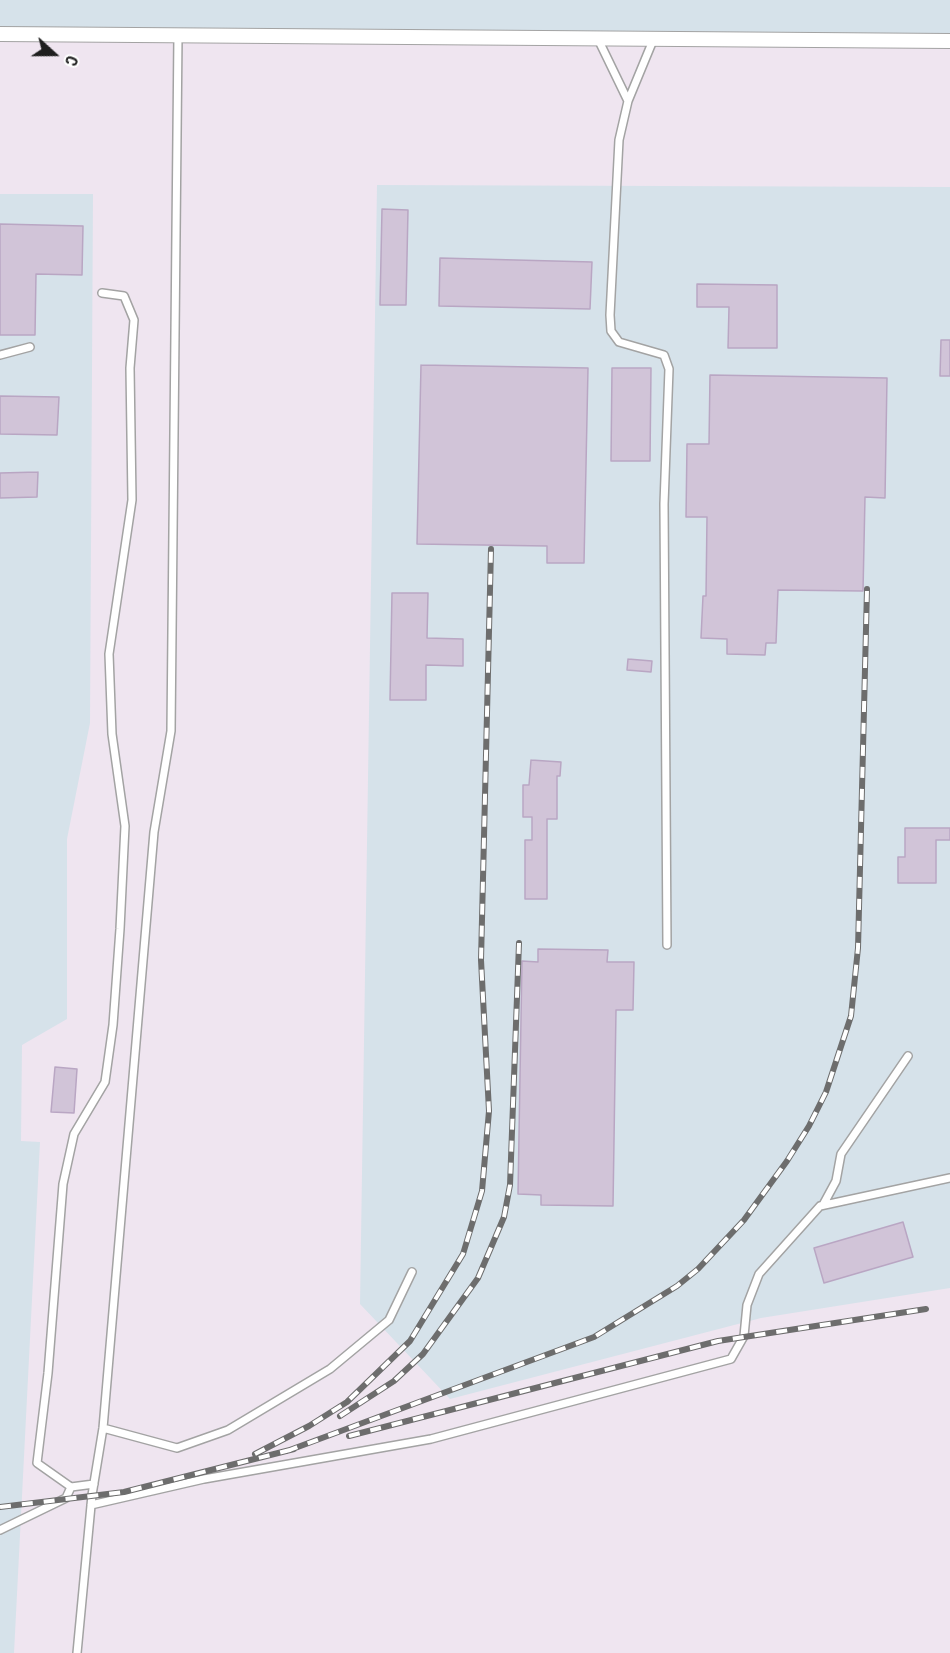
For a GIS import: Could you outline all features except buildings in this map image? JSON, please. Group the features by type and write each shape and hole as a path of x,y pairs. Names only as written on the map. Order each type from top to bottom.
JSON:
{"street":[{"path":"0,34 654,37 950,41"}],"lane":[{"path":"77,1653 91,1505 103,1428 154,832 171,730 178,35"},
{"path":"597,37 628,101"},
{"path":"654,37 628,101 619,140 611,331 619,342 664,355 669,369 664,504 667,945"},
{"path":"94,1484 71,1487 37,1463 48,1373 63,1184 74,1134 105,1082 110,1048 125,826 112,734 109,654 132,500 130,368 134,320 124,296 102,293"},
{"path":"0,355 30,347"},
{"path":"91,1505 204,1479 431,1439 731,1359 744,1336 747,1305 759,1274 823,1205 836,1181 842,1154 908,1056"},
{"path":"823,1205 950,1178"},
{"path":"103,1428 177,1448 228,1430 330,1369 389,1320 412,1272"},
{"path":"0,1530 66,1498 71,1487"}],"shaded area":[{"path":"0,0 950,0 950,34 0,32"},
{"path":"377,185 950,187 950,1288 761,1318 450,1399 360,1304"},
{"path":"0,194 93,194 90,723 67,839 67,1019 22,1045 21,1141 40,1142 14,1653 0,1653"}],"railway":[{"path":"255,1454 309,1426 347,1402 410,1341 463,1254 482,1191 489,1111 481,960 491,549"},
{"path":"287,1451 594,1337 677,1286 698,1269 744,1220 787,1161 809,1126 826,1092 851,1016 858,948 867,589"},
{"path":"340,1416 394,1381 423,1354 478,1278 504,1217 510,1185 519,943"},
{"path":"349,1436 718,1341 926,1309"},
{"path":"0,1507 124,1492 294,1449"}]}
